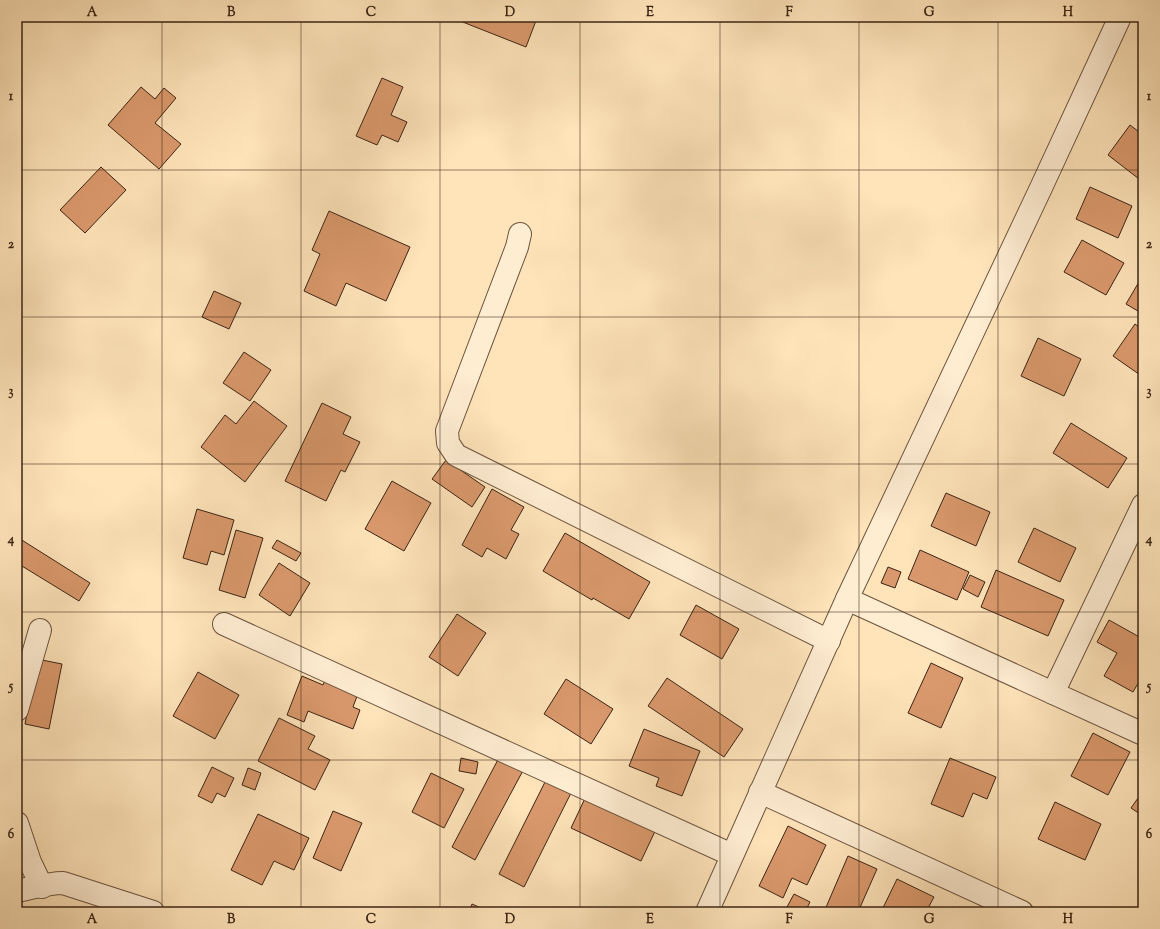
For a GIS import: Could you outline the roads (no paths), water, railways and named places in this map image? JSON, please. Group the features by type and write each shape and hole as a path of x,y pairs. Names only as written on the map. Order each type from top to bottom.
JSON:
{"street":[{"path":"707,912 848,599 1120,17"},
{"path":"520,234 517,247 447,431 448,443 456,455 830,641"},
{"path":"1053,693 1143,505"},
{"path":"848,599 1143,734"},
{"path":"224,624 732,855"},
{"path":"17,710 40,630"},
{"path":"760,792 1022,912"},
{"path":"17,823 30,862 42,887"},
{"path":"17,891 42,887 53,883 63,883 153,912"}]}
